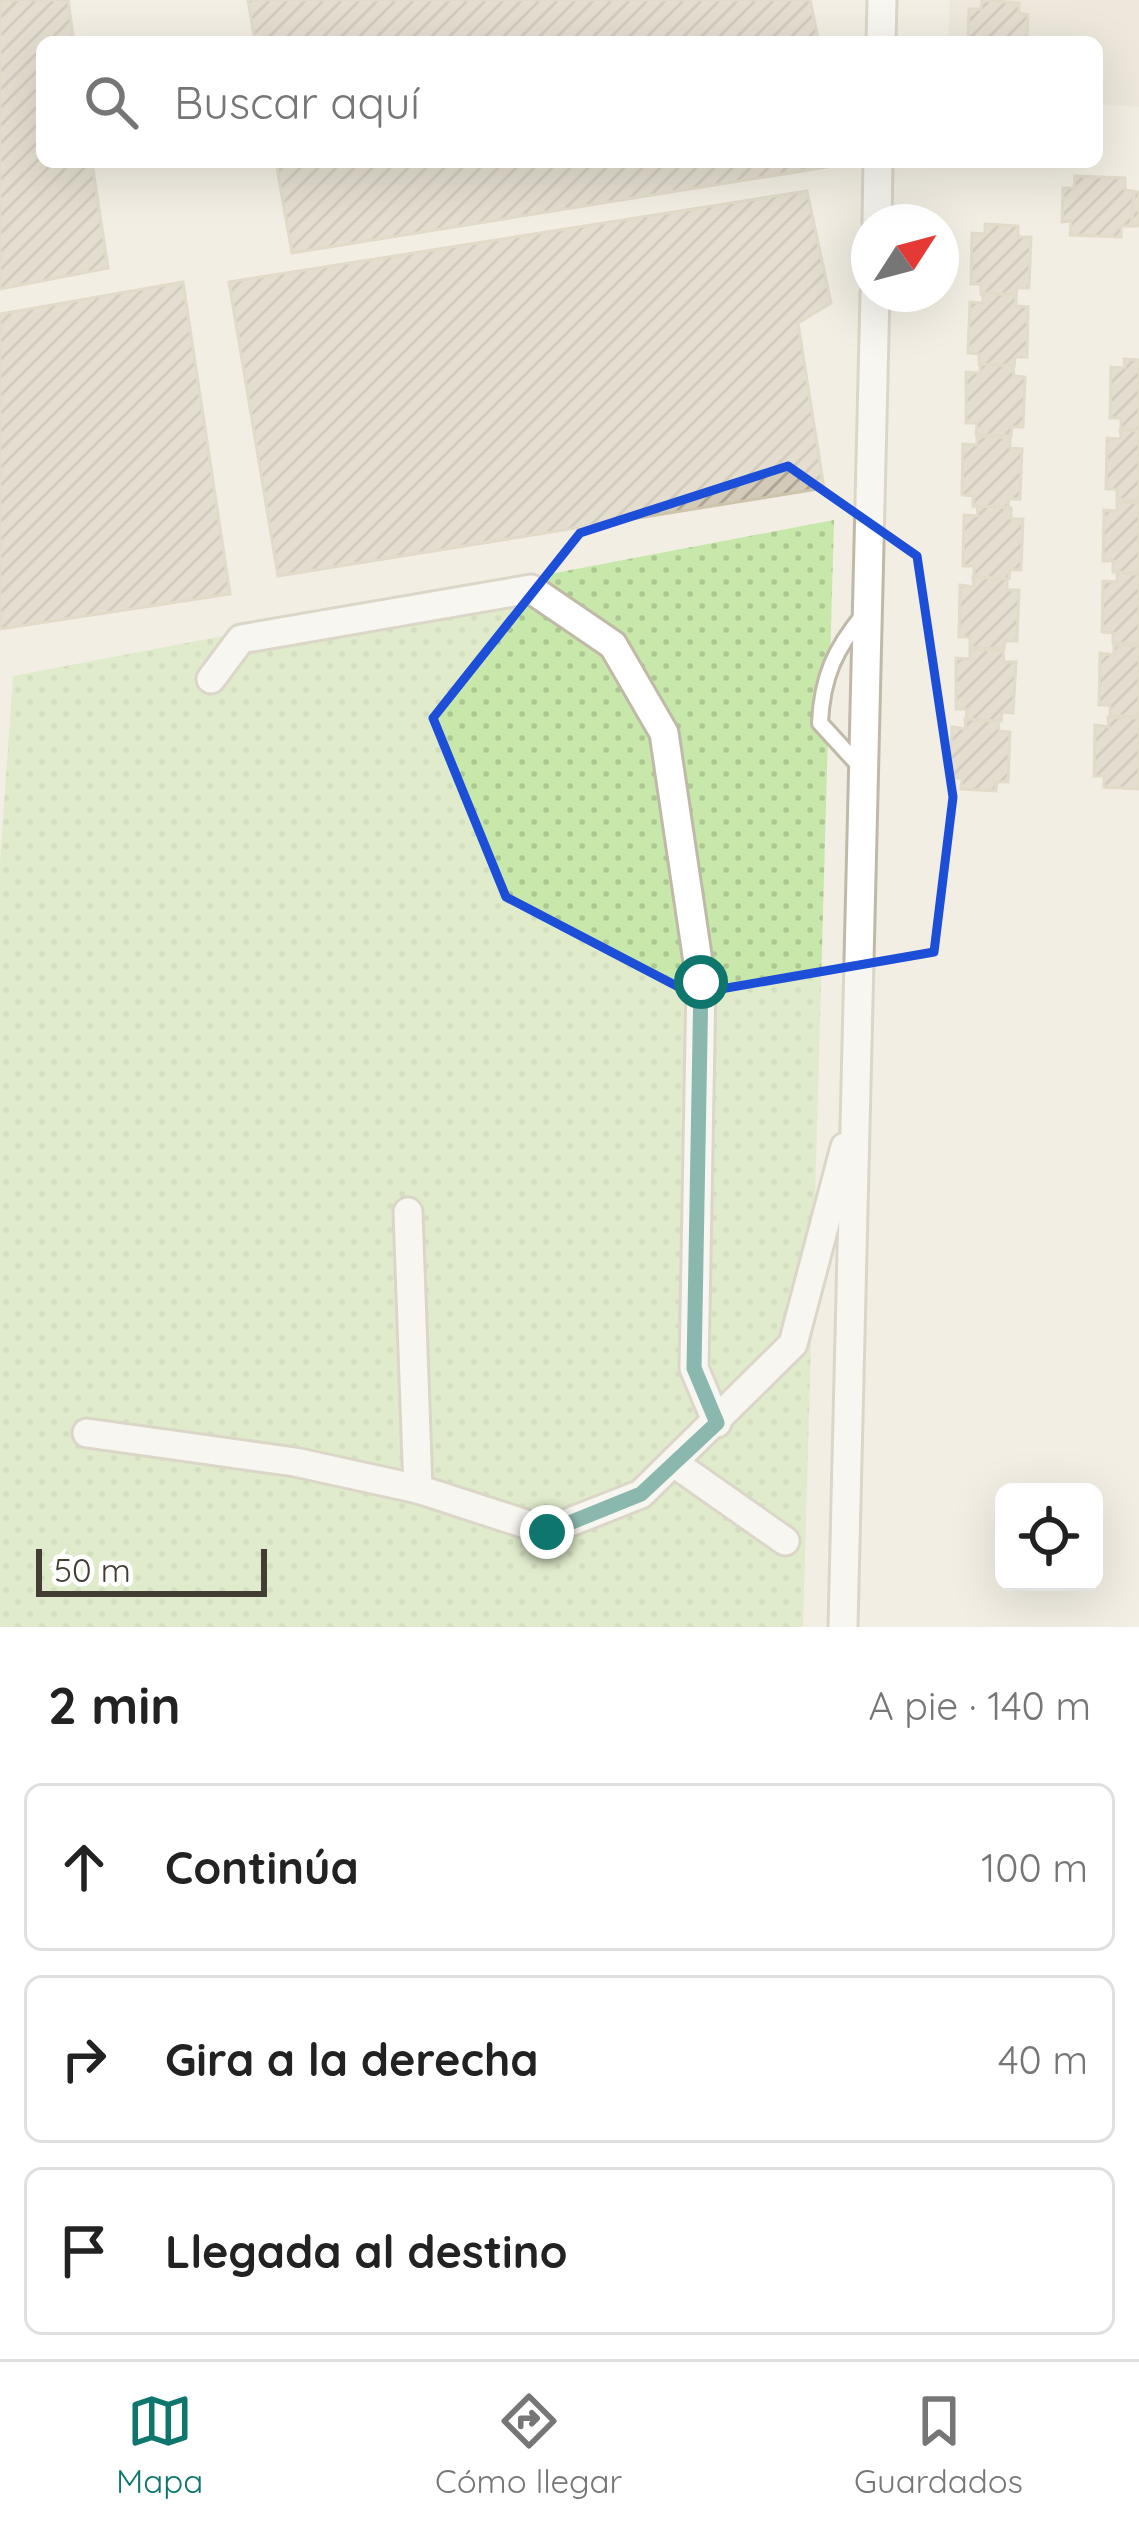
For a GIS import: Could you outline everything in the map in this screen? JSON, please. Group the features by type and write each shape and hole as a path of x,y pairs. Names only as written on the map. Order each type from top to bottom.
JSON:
{"street":[{"path":"881,36 882,0"},
{"path":"877,204 878,168"},
{"path":"843,1627 875,312"},
{"path":"212,680 241,639 531,589 613,645 664,733 701,982 694,1368 717,1423"},
{"path":"87,1433 295,1462 418,1489 547,1532 641,1494 793,1344 856,1108"},
{"path":"408,1212 418,1489"},
{"path":"674,1463 785,1541"}],"lane":[{"path":"864,771 820,723 821,686 838,645 868,610"}],"highlighted area":[{"path":"788,466 917,556 953,797 934,952 692,994 506,897 433,718 580,533"}],"shaded area":[{"path":"950,0 1139,0 1139,107 1103,104 1103,36 948,36"}],"green space":[{"path":"834,520 803,1627 0,1627 0,863 13,676"}],"building":[{"path":"0,0 68,0 73,36 36,36 36,168 93,168 108,268 0,289"},
{"path":"248,0 810,0 818,36 254,36"},
{"path":"982,0 1019,3 1019,13 1028,15 1027,36 968,36 969,9 981,9"},
{"path":"277,168 820,168 292,253"},
{"path":"1075,176 1125,178 1125,190 1134,191 1131,226 1121,226 1121,237 1070,235 1071,221 1062,222 1063,188 1074,188"},
{"path":"807,191 831,303 798,323 824,488 278,576 229,282"},
{"path":"1134,192 1139,192 1139,226 1132,226"},
{"path":"985,224 1018,226 1018,237 1031,237 1029,288 1017,288 1016,297 981,294 981,284 971,284 972,233 985,234"},
{"path":"183,282 230,594 0,629 0,314"},
{"path":"983,293 1016,295 1016,306 1028,307 1027,357 1015,357 1014,366 979,364 979,354 968,353 970,302 983,303"},
{"path":"1124,359 1139,360 1139,430 1121,429 1121,418 1110,418 1111,367 1125,368"},
{"path":"980,364 1013,366 1014,376 1025,377 1023,427 1012,427 1011,436 976,434 977,423 966,423 966,372 980,373"},
{"path":"1120,430 1139,431 1139,501 1117,499 1117,489 1106,489 1107,438 1121,439"},
{"path":"977,436 1010,438 1010,448 1022,449 1020,499 1009,499 1008,508 973,506 973,496 962,495 963,444 977,445"},
{"path":"1117,502 1139,503 1139,573 1113,572 1113,561 1103,561 1104,510 1117,511"},
{"path":"977,506 1011,508 1011,519 1023,519 1021,570 1010,570 1009,579 974,577 974,566 963,566 964,515 978,516"},
{"path":"1117,573 1139,574 1139,644 1113,643 1113,633 1102,632 1103,581 1117,582"},
{"path":"973,577 1007,579 1007,590 1019,590 1017,641 1005,641 1004,649 970,647 970,637 959,637 960,585 974,587"},
{"path":"1114,645 1139,646 1139,717 1110,715 1110,705 1099,705 1100,653 1114,655"},
{"path":"970,649 1003,651 1004,662 1016,662 1013,713 1002,712 1001,721 966,719 967,709 956,709 956,658 970,659"},
{"path":"1108,717 1139,718 1139,789 1104,787 1104,776 1094,776 1095,725 1109,727"},
{"path":"965,719 998,721 999,731 1010,732 1008,782 997,782 996,791 961,789 962,778 950,778 952,727 966,729"}],"route":[{"path":"547,1532 641,1494 717,1423 694,1368 701,982"}]}
